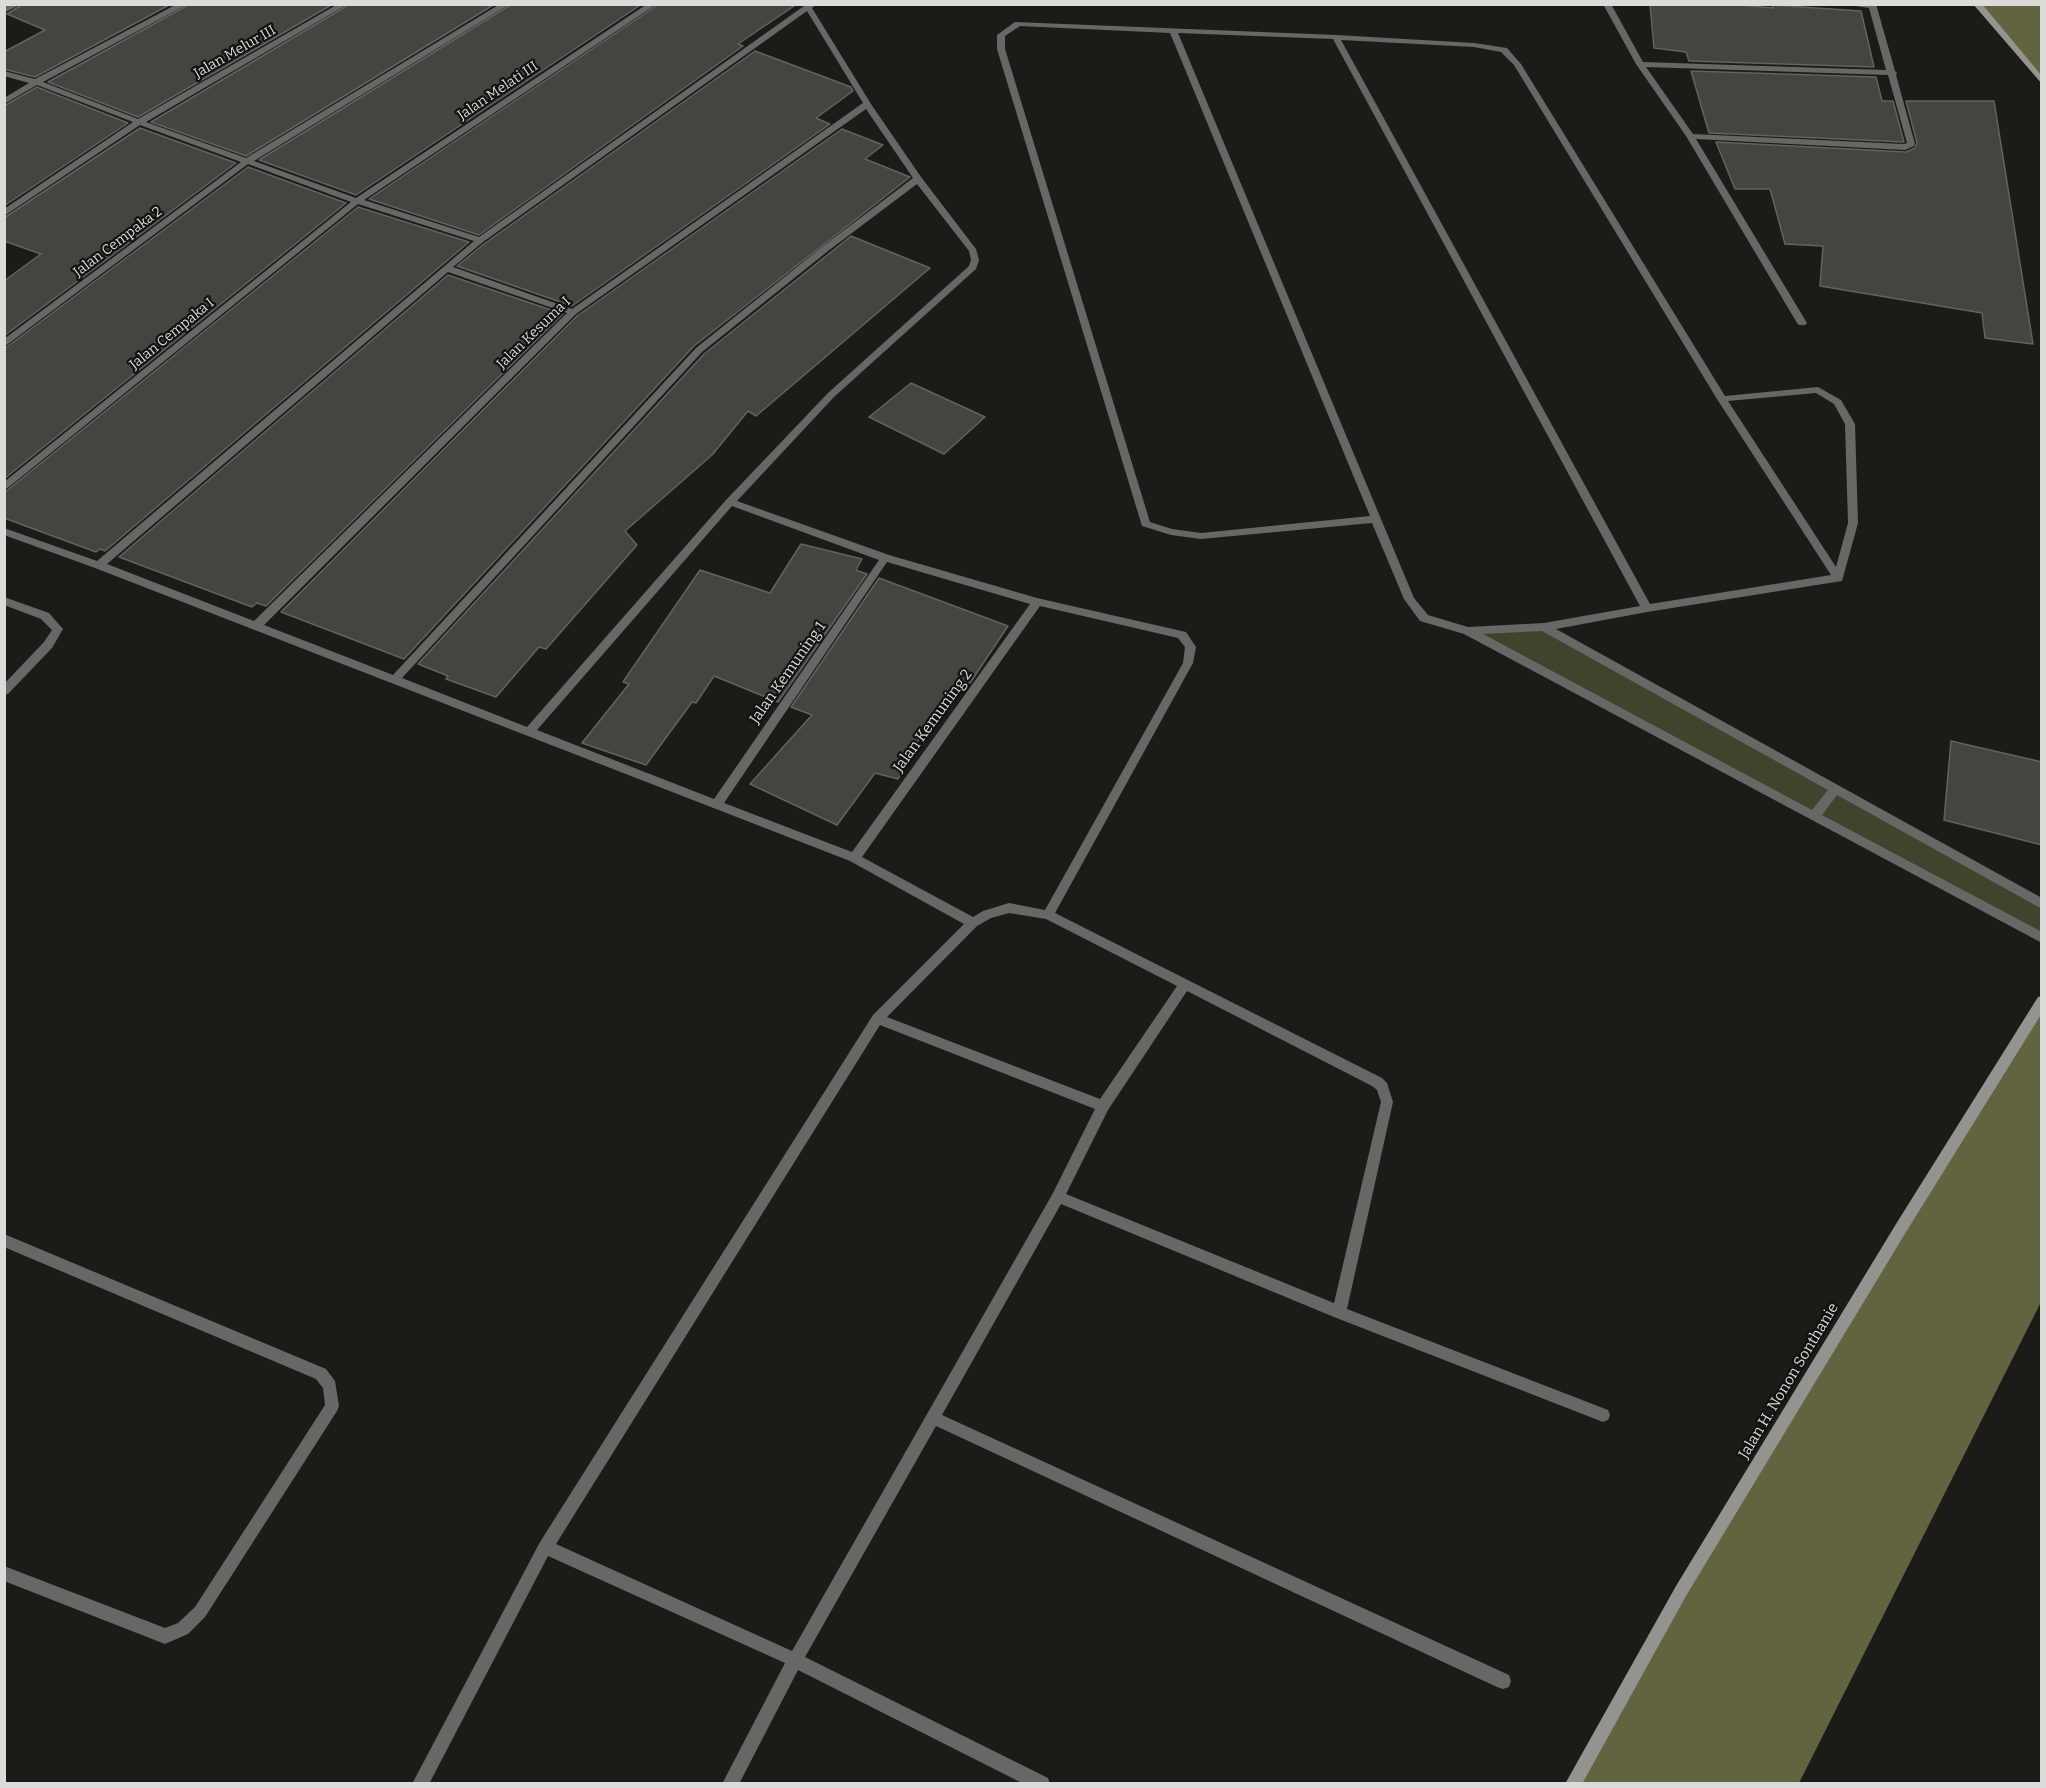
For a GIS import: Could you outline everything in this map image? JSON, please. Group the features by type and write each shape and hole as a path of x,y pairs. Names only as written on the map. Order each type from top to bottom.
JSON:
{"street":[{"path":"4,11 17,4"},
{"path":"4,102 36,82 184,4"},
{"name":"Jalan Melur III","path":"4,213 139,122 344,4"},
{"name":"Jalan Cempaka 2","path":"4,344 247,161 506,4"},
{"name":"Jalan Melati III","path":"357,201 653,4"},
{"path":"1607,4 1640,64 1690,136 1802,323"},
{"path":"1690,136 1905,147 1911,144 1873,5 1846,4"},
{"path":"1977,4 2042,82"},
{"path":"99,565 480,240 809,5 867,104 918,179 973,251 975,260 973,267 831,395 730,502 529,732"},
{"path":"1376,519 1200,536 1171,532 1146,524 1005,60 1001,35 1018,24 1336,37 1474,45 1504,51 1517,64 1722,399 1838,578"},
{"path":"1173,30 1409,599 1424,618 1468,631 2042,938"},
{"path":"1336,37 1647,608"},
{"path":"1640,64 1893,73"},
{"path":"4,73 36,82 357,201 480,240"},
{"name":"Jalan Kesuma I","path":"256,626 573,312 867,104"},
{"path":"394,680 699,350 825,249 918,179"},
{"name":"Jalan Cempaka I","path":"4,488 357,201"},
{"path":"446,268 573,312"},
{"path":"1722,399 1818,390 1838,402 1850,424 1853,523 1838,578"},
{"path":"730,502 885,558 1037,602 1182,635 1191,647 1188,663 1047,915"},
{"path":"4,531 99,565 854,858 973,923"},
{"name":"Jalan Kemuning 1","path":"716,805 885,558"},
{"path":"1468,631 1544,627 1647,608 1838,578"},
{"path":"4,601 45,616 58,629 48,645 4,692"},
{"name":"Jalan Kemuning 2","path":"854,858 1037,602"},
{"path":"1544,627 2042,904"},
{"path":"1814,816 1836,789"},
{"path":"420,1784 545,1547 877,1019 973,923 987,914 1009,908 1047,915 1184,986 1359,1072 1382,1087 1387,1102 1384,1121 1339,1312"},
{"path":"730,1784 795,1660 1058,1197 1103,1106 1184,986"},
{"name":"Jalan H. Nonon Sonthanie","path":"1573,1784 1681,1591 2042,1001"},
{"path":"877,1019 1103,1106"},
{"path":"1058,1197 1339,1312 1603,1415"},
{"path":"4,1240 321,1374 330,1386 332,1406 200,1612 183,1629 165,1636 4,1573"},
{"path":"934,1418 1503,1681"},
{"path":"545,1547 795,1660 1042,1784"}],"shaded area":[{"path":"1977,5 2041,5 2041,82"},
{"path":"1544,627 2041,905 2041,938 1468,631"},
{"path":"2041,1001 2041,1302 1799,1783 1573,1784"}],"building":[{"path":"23,4 171,4 35,77 4,69 4,52 45,30 7,14"},
{"path":"190,4 333,4 138,117 48,82"},
{"path":"350,4 495,4 246,156 151,122"},
{"path":"512,4 642,4 356,195 259,160"},
{"path":"659,4 797,4 738,44 743,46 479,235 369,199"},
{"path":"1650,4 1727,4 1773,8 1772,5 1861,11 1874,67 1689,61 1686,52 1654,48"},
{"path":"755,51 851,87 853,91 816,118 830,124 572,306 457,266 484,244"},
{"path":"1691,71 1876,77 1882,101 1893,101 1904,142 1709,133"},
{"path":"37,87 128,123 4,206 4,106"},
{"path":"1906,101 1994,101 2033,344 1985,338 1982,313 1820,286 1823,246 1785,244 1770,189 1735,189 1716,142 1906,152 1915,148 1917,143"},
{"path":"140,128 236,163 4,336 4,281 41,254 4,241 4,218"},
{"path":"842,129 883,145 865,159 910,177 694,346 404,659 281,612 577,316"},
{"path":"248,167 346,203 4,479 4,349"},
{"path":"358,207 469,242 105,551 100,549 96,552 4,518 4,493"},
{"path":"851,236 930,268 756,416 748,411 712,455 625,531 637,545 546,649 539,647 496,697 446,679 448,676 418,664 704,354"},
{"path":"448,275 563,314 266,606 257,603 252,607 119,557"},
{"path":"911,383 985,417 944,454 869,417"},
{"path":"801,544 862,559 856,570 867,574 778,702 714,676 696,703 692,702 646,765 582,743 629,684 623,682 700,570 770,593"},
{"path":"879,578 1008,626 970,683 966,682 934,727 927,724 898,779 875,773 837,825 750,784 812,715 791,707"},
{"path":"1951,741 2042,762 2042,845 1944,820"}]}
